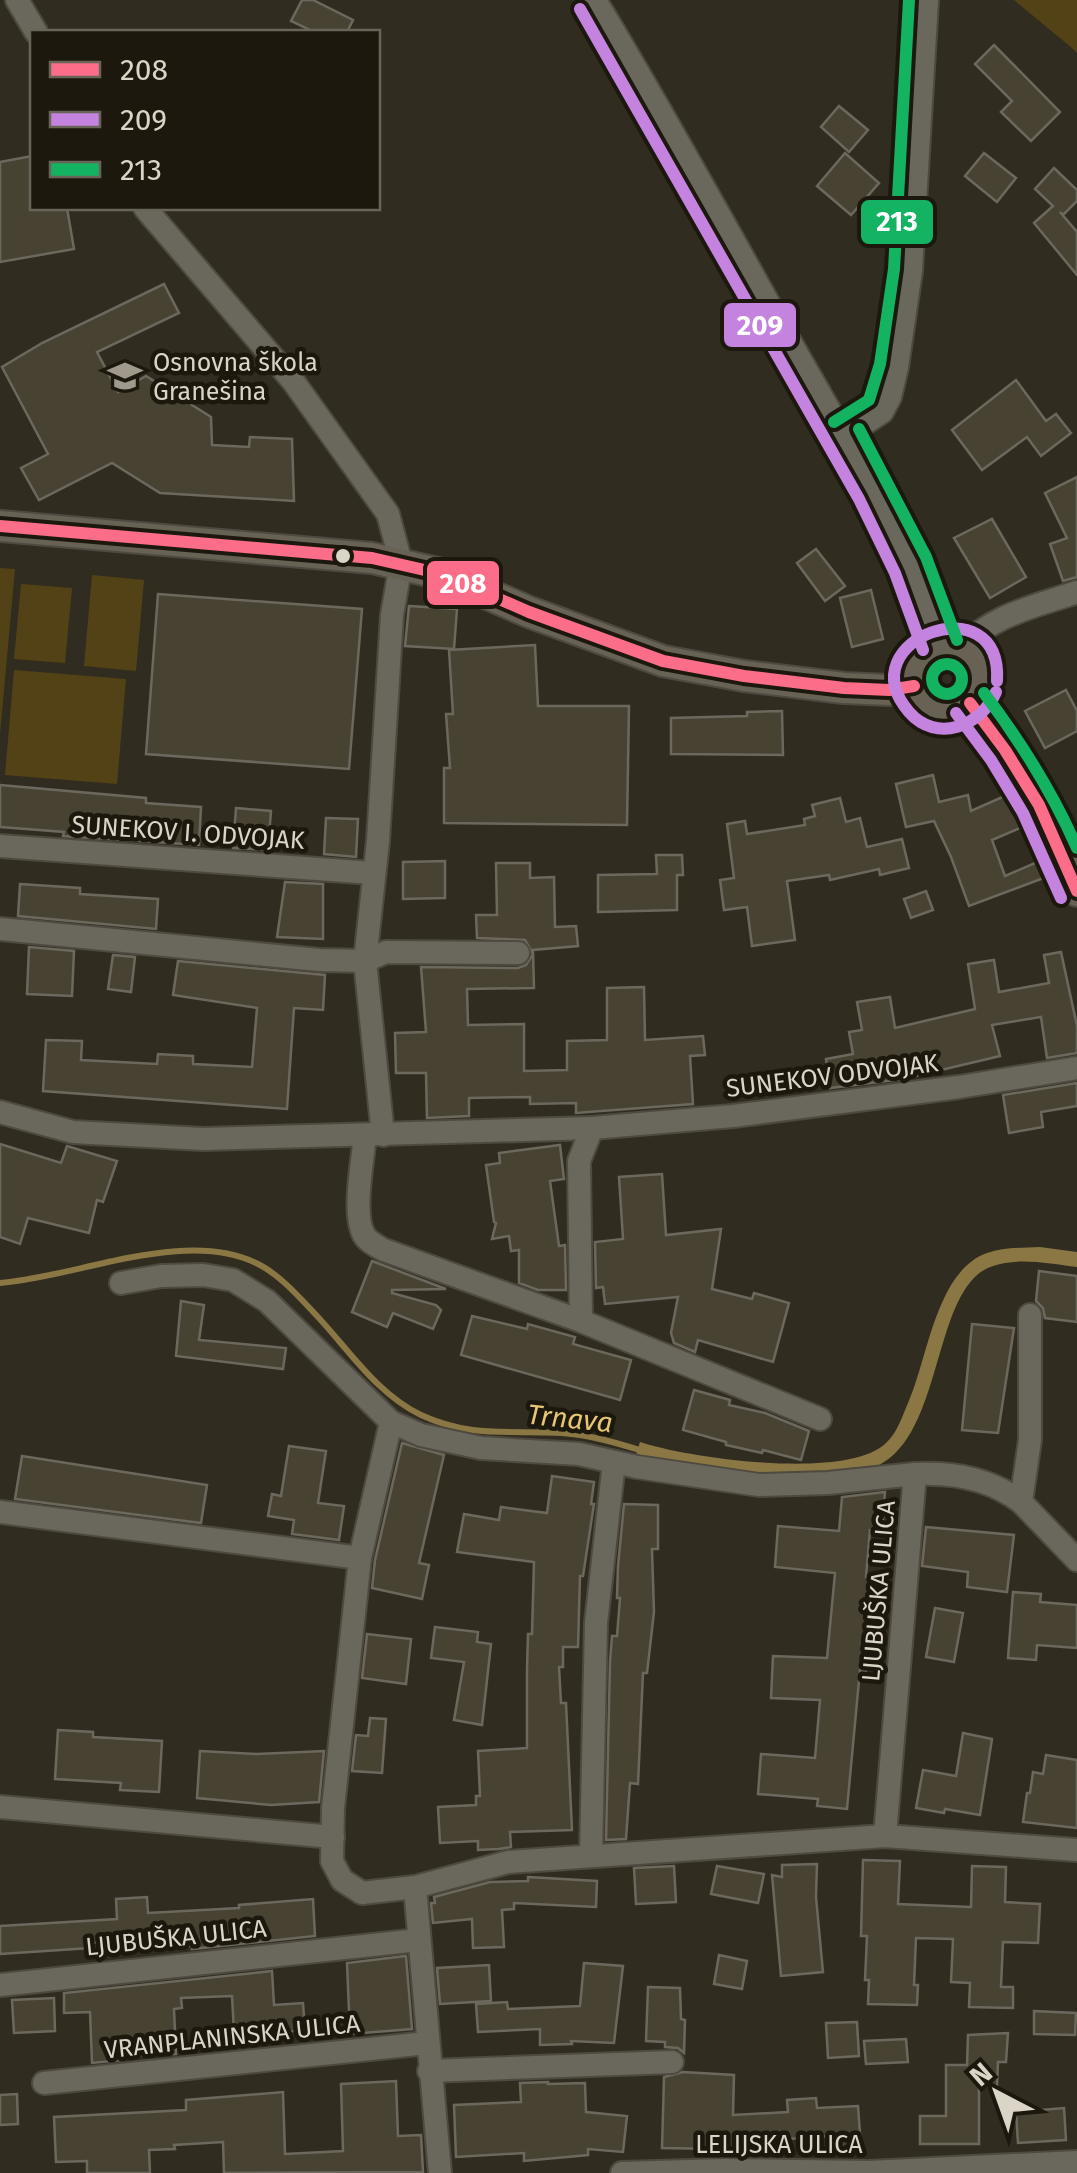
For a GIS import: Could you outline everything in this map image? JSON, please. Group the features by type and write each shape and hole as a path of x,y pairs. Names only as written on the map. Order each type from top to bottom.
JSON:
{"main road":[{"path":"0,526 318,552 401,564 442,574 530,612 663,660 744,676 844,688 889,690 914,686"},
{"path":"951,647 978,663 980,684 970,703 960,709 937,710 919,697 913,675 922,656 951,647"},
{"path":"970,703 1039,804 1077,890"}],"street":[{"path":"16,0 35,30"},
{"path":"595,0 844,437 951,647 1006,616 1077,592"},
{"path":"844,437 882,412 897,367 911,270 927,0"},
{"path":"147,210 304,396 388,514 401,564 392,614 378,842 365,962 374,1135 360,1204 360,1224 366,1240 581,1321 820,1419"},
{"name":"SUNEKOV I. ODVOJAK","path":"0,846 373,873"},
{"path":"0,929 365,962 386,952 518,953"},
{"name":"SUNEKOV ODVOJAK","path":"374,1135 592,1128 752,1114 1077,1068"},
{"path":"0,1112 73,1132 204,1139 374,1135"},
{"path":"581,1321 579,1161 592,1128"},
{"name":"LJUBUŠKA ULICA","path":"121,1283 204,1274 233,1280 267,1302 392,1422 421,1435 481,1448 579,1454 758,1484 828,1483 915,1474 885,1836"},
{"path":"1021,1502 1030,1440 1030,1315"},
{"path":"392,1422 360,1558 332,1837 332,1861 342,1880 362,1893 415,1887 508,1862 885,1836 1077,1850"},
{"path":"592,1856 596,1623 614,1462"},
{"path":"915,1474 957,1475 1004,1491 1021,1502 1077,1560"},
{"path":"0,1512 360,1558"},
{"path":"0,1807 332,1837"},
{"path":"415,1887 440,2173"},
{"name":"LJUBUŠKA ULICA","path":"0,1985 419,1940"},
{"name":"VRANPLANINSKA ULICA","path":"44,2083 427,2043"},
{"path":"429,2071 672,2062"},
{"name":"LELIJSKA ULICA","path":"622,2173 936,2172 1077,2162"}],"shaded area":[{"path":"1014,0 1077,0 1077,53 1072,48"},
{"path":"0,568 15,569 0,734"},
{"path":"92,575 144,580 136,671 84,666"},
{"path":"21,584 72,588 65,663 14,659"},
{"path":"14,670 126,679 117,784 5,775"},
{"path":"1040,1247 1077,1252 1077,1267 1013,1262 993,1266 973,1279 959,1300 916,1423 900,1448 879,1465 851,1472 763,1477 635,1458 640,1442 693,1454 766,1463 804,1464 866,1455 886,1443 899,1424 936,1318 956,1278 987,1253"}],"building":[{"path":"302,0 313,0 353,20 348,30 310,30 291,21"},
{"path":"994,45 1060,112 1031,141 1001,112 1012,101 975,64"},
{"path":"839,106 868,130 849,152 821,127"},
{"path":"845,153 879,183 851,215 817,186"},
{"path":"984,153 1016,178 997,202 965,176"},
{"path":"30,156 30,210 67,210 74,249 0,262 0,162"},
{"path":"1054,168 1077,190 1077,201 1063,215 1060,212 1077,232 1077,275 1034,223 1053,206 1035,189"},
{"path":"164,284 179,313 97,352 118,392 146,376 211,417 212,445 249,447 250,437 292,439 294,501 160,493 112,463 39,500 21,468 48,454 2,367 42,343"},
{"path":"1016,380 1046,421 1056,414 1071,433 1041,456 1027,437 982,470 952,430"},
{"path":"1077,477 1077,577 1063,581 1050,544 1067,538 1045,493"},
{"path":"992,519 1026,577 990,598 954,538"},
{"path":"816,549 845,586 825,601 797,563"},
{"path":"871,590 883,639 852,647 840,598"},
{"path":"158,594 362,609 349,769 146,754"},
{"path":"409,606 457,609 454,649 405,646"},
{"path":"535,645 538,706 629,706 627,825 444,823 444,768 450,768 446,714 453,714 449,650"},
{"path":"1066,690 1077,711 1077,731 1045,748 1025,711"},
{"path":"782,711 783,755 671,754 671,718"},
{"path":"933,775 939,802 968,795 971,811 1007,795 1020,828 992,840 1005,876 1042,860 1049,876 969,906 934,821 906,827 896,784"},
{"path":"0,785 201,807 199,845 63,836 64,832 0,827"},
{"path":"840,798 846,822 860,818 867,847 902,839 909,868 880,875 879,869 830,880 829,875 787,881 795,940 752,946 747,907 724,910 720,880 734,878 727,824 745,821 747,834 805,825 804,819 815,816 812,805"},
{"path":"236,808 271,811 268,850 233,848"},
{"path":"326,818 358,819 356,857 324,854"},
{"path":"656,855 682,855 683,875 677,875 677,910 598,912 598,875 657,874"},
{"path":"445,861 445,898 403,899 403,862"},
{"path":"496,863 530,863 530,878 554,877 555,927 576,926 578,946 533,950 534,988 467,989 468,1025 524,1024 524,1071 567,1070 567,1041 607,1040 607,988 644,987 645,1040 703,1036 705,1055 690,1056 693,1104 576,1113 576,1103 530,1104 530,1097 469,1098 469,1116 427,1118 426,1073 396,1073 395,1033 426,1032 421,967 518,968 526,965 533,954 525,940 477,938 476,915 497,915"},
{"path":"285,882 323,884 323,939 277,937"},
{"path":"20,884 80,888 80,894 158,899 156,929 18,916"},
{"path":"926,891 933,910 911,918 904,899"},
{"path":"29,947 74,951 72,996 27,994"},
{"path":"1061,952 1077,1026 1077,1053 1047,1058 1041,1017 992,1025 1000,1056 903,1079 830,1088 826,1059 853,1054 849,1032 862,1030 857,1002 890,997 895,1028 975,1009 968,964 994,960 999,992 1049,983 1044,955"},
{"path":"113,955 135,957 131,992 108,989"},
{"path":"178,961 325,975 323,1010 294,1008 287,1109 43,1091 46,1040 82,1041 81,1060 157,1064 158,1054 193,1056 193,1064 252,1067 257,1008 173,995"},
{"path":"1077,1083 1077,1106 1041,1112 1043,1127 1009,1133 1003,1095"},
{"path":"0,1144 61,1163 67,1146 117,1161 103,1202 97,1200 89,1233 28,1218 20,1244 0,1237"},
{"path":"560,1145 564,1179 550,1181 559,1246 565,1245 566,1290 538,1290 519,1283 519,1250 511,1251 509,1236 492,1239 496,1223 486,1165 500,1163 499,1153"},
{"path":"662,1174 666,1235 721,1229 712,1289 752,1299 754,1293 789,1303 773,1362 698,1340 695,1352 674,1343 671,1333 678,1297 605,1304 603,1287 596,1288 595,1242 623,1239 619,1177"},
{"path":"372,1261 446,1289 392,1290 436,1305 441,1310 433,1329 393,1313 387,1327 352,1312"},
{"path":"1039,1271 1077,1276 1077,1322 1045,1318 1036,1301"},
{"path":"181,1301 204,1305 199,1340 286,1348 283,1369 176,1356"},
{"path":"472,1316 527,1329 528,1324 575,1337 573,1344 631,1360 620,1400 461,1355"},
{"path":"972,1324 1014,1328 998,1433 962,1430"},
{"path":"694,1390 809,1431 801,1460 726,1445 683,1430"},
{"path":"402,1443 444,1455 419,1563 429,1565 422,1599 372,1588"},
{"path":"289,1446 326,1451 318,1503 344,1506 339,1540 292,1534 294,1520 268,1516 272,1494 281,1496"},
{"path":"22,1456 207,1485 201,1523 15,1499"},
{"path":"552,1476 594,1482 594,1504 580,1576 578,1647 563,1647 563,1667 559,1667 561,1703 566,1703 572,1830 510,1832 511,1847 499,1849 478,1850 478,1841 440,1843 438,1807 476,1805 476,1796 480,1796 478,1751 527,1748 528,1634 532,1634 534,1562 457,1552 464,1514 499,1520 501,1507 547,1513"},
{"path":"885,1492 882,1531 870,1530 866,1577 874,1577 866,1671 860,1670 847,1809 817,1806 818,1799 758,1794 761,1754 815,1758 820,1700 771,1698 773,1656 827,1658 835,1573 775,1567 778,1526 839,1531 842,1497"},
{"path":"624,1504 658,1505 658,1549 652,1549 654,1612 647,1673 643,1673 638,1784 630,1783 626,1839 606,1840 610,1662 612,1636 617,1636"},
{"path":"926,1527 1014,1535 1007,1592 967,1587 968,1572 922,1566"},
{"path":"1013,1592 1041,1594 1040,1602 1077,1605 1077,1648 1037,1645 1036,1660 1008,1658"},
{"path":"935,1608 963,1613 954,1662 926,1657"},
{"path":"435,1627 478,1632 477,1642 491,1644 482,1725 454,1720 464,1662 431,1658"},
{"path":"367,1634 411,1639 406,1684 362,1678"},
{"path":"370,1718 386,1719 382,1773 352,1771 356,1735 368,1736"},
{"path":"58,1730 93,1732 93,1737 162,1741 159,1792 120,1790 121,1783 55,1779"},
{"path":"963,1733 992,1739 980,1815 916,1808 923,1770 956,1776"},
{"path":"200,1751 324,1751 319,1802 271,1805 197,1798"},
{"path":"1046,1755 1077,1760 1077,1828 1023,1822 1033,1772 1043,1774"},
{"path":"863,1860 900,1861 898,1904 971,1907 972,1866 1006,1867 1005,1902 1040,1904 1038,1943 1003,1942 1001,1987 1013,1987 1013,2008 969,2007 970,1983 951,1982 953,1939 916,1938 917,2005 868,2004 867,1936 861,1936"},
{"path":"817,1864 823,1972 781,1976 772,1875 782,1877 782,1865"},
{"path":"674,1866 676,1902 636,1904 634,1868"},
{"path":"717,1866 764,1874 758,1903 711,1894"},
{"path":"528,1877 597,1881 596,1907 514,1903 514,1909 502,1910 504,1947 473,1948 472,1919 433,1923 434,1897 490,1882 528,1881"},
{"path":"147,1897 148,1913 313,1899 315,1936 192,1949 182,1946 182,1938 90,1943 90,1948 0,1954 0,1926 117,1919 116,1899"},
{"path":"719,1955 747,1961 742,1989 714,1984"},
{"path":"406,1956 412,2029 350,2034 347,1963"},
{"path":"584,1963 623,1966 614,2043 571,2041 572,2044 540,2045 540,2029 478,2032 476,2004 507,2002 508,2009 580,2006"},
{"path":"489,1965 491,2001 440,2004 437,1968"},
{"path":"272,1971 274,2005 303,2003 305,2031 234,2032 232,1996 181,1998 182,2008 174,2009 176,2054 122,2056 123,2060 92,2063 90,2012 64,2013 64,1993"},
{"path":"648,1987 680,1988 681,2019 685,2020 684,2053 665,2047 665,2042 646,2041"},
{"path":"54,1998 55,2031 14,2033 12,2000"},
{"path":"1034,2011 1076,2013 1075,2035 1034,2034"},
{"path":"857,2022 859,2056 828,2058 826,2023"},
{"path":"1008,2033 1006,2062 998,2062 997,2086 979,2086 979,2144 920,2144 920,2116 946,2116 946,2065 967,2065 968,2035"},
{"path":"906,2039 908,2062 866,2064 864,2041"},
{"path":"683,2072 734,2075 733,2115 788,2112 787,2100 816,2098 817,2108 858,2106 861,2147 830,2149 829,2136 774,2140 775,2150 662,2148 664,2077"},
{"path":"396,2081 398,2136 421,2135 423,2172 224,2173 223,2142 149,2150 150,2173 87,2173 87,2161 56,2162 54,2117 186,2110 186,2100 283,2092 285,2154 343,2151 341,2084"},
{"path":"520,2083 585,2083 586,2112 627,2116 623,2152 588,2149 588,2155 524,2161 524,2153 456,2157 454,2105 521,2102"},
{"path":"17,2094 18,2124 0,2125 0,2095"},
{"path":"1064,2108 1066,2140 1018,2143 1016,2112"}],"waterway":[{"name":"Trnava","path":"0,1283 167,1252 231,1254 260,1265 283,1282 377,1383 421,1415 473,1430 572,1434 643,1451"}],"transit line":[{"name":"213","path":"834,422 869,400 880,364 894,269 909,0"},
{"name":"209","path":"580,9 859,499 895,573 923,650"},
{"name":"213","path":"859,429 926,557 957,640"},
{"name":"208","path":"0,526 372,558 442,574 529,612 663,661 844,688 889,690 914,686"},
{"name":"209","path":"996,692 969,722 945,729 932,727 909,712 895,686 897,663 911,644 932,632 955,628 977,634 992,651 997,681"},
{"name":"213","path":"947,664 958,668 962,679 958,690 947,694 936,690 932,679 936,668 947,664"},
{"name":"213","path":"984,693 1035,768 1077,848"},
{"name":"208","path":"970,703 1039,805 1077,891"},
{"name":"209","path":"956,713 1023,813 1061,898"}],"place":[{"name":"Osnovna škola Granešina","path":"125,376"}]}
